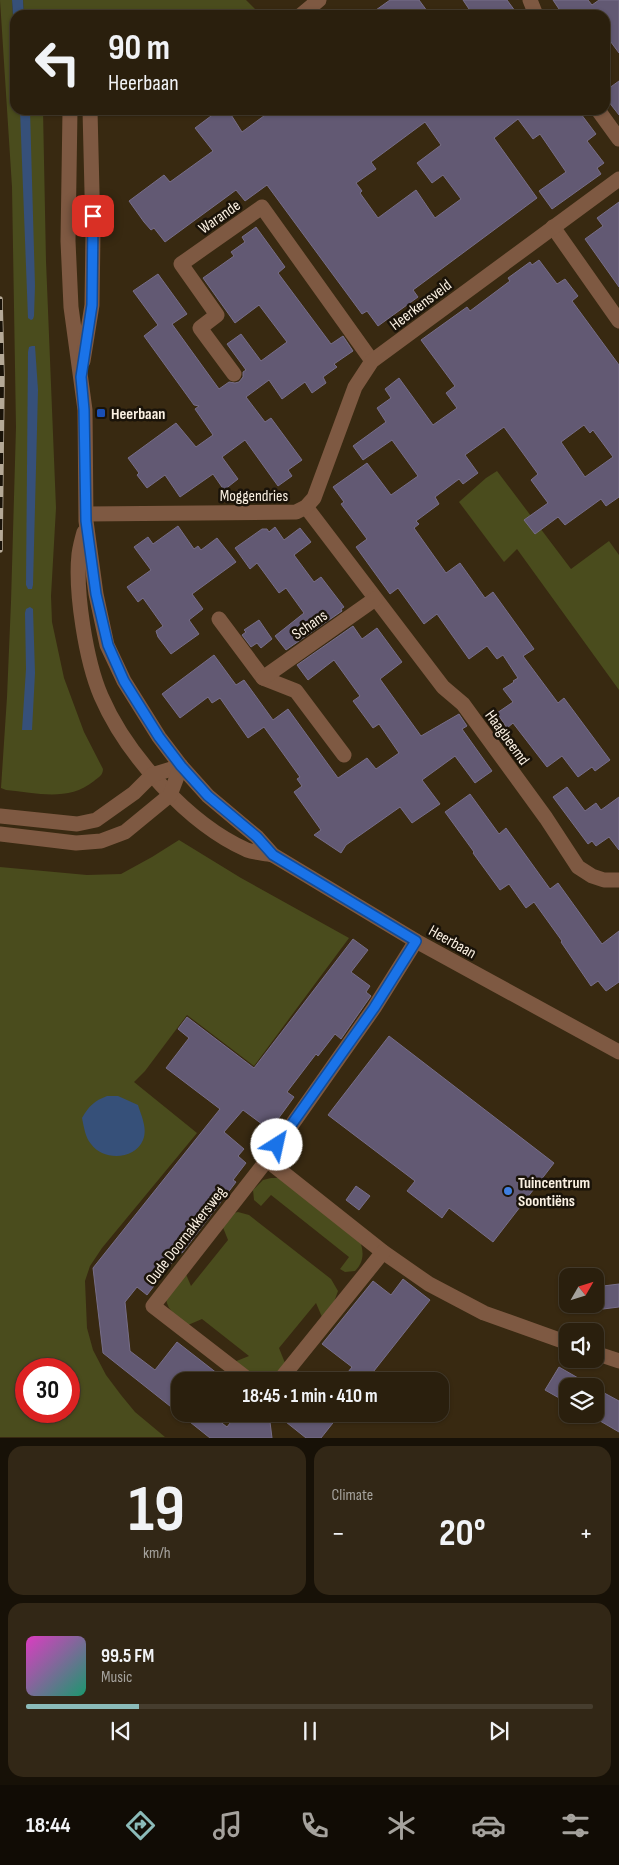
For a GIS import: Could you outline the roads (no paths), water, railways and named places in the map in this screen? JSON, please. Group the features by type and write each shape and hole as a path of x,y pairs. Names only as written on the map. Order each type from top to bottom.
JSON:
{"street":[{"path":"307,10 319,0"},
{"name":"Heerbaan","path":"70,115 71,307 84,410 86,518 96,594 108,645 124,681 159,737 181,766 208,796 257,837 273,855 416,941 619,1052"},
{"name":"Heerbaan","path":"81,377 92,305 93,233 90,115"},
{"path":"602,115 619,139"},
{"name":"Heerkensveld","path":"306,507 314,498 355,387 372,361 619,179"},
{"name":"Warande","path":"234,374 200,328 217,315 181,264 262,207 372,361"},
{"path":"553,226 619,321"},
{"name":"Moggendries","path":"86,518 296,512 306,507 375,599"},
{"name":"Heerbaan","path":"86,518 79,554 80,593 87,655 101,696 118,727 152,775 189,812 221,836 248,850 273,855"},
{"name":"Schans","path":"263,678 375,599"},
{"name":"Haagbeemd","path":"375,599 443,687 463,704 546,818 578,867 592,876 604,880 619,880"},
{"path":"219,619 263,678 296,691 344,755"},
{"path":"0,816 77,824 96,820 134,794 152,775 181,766"},
{"path":"0,834 76,843 101,841 125,832 170,795 181,766"},
{"name":"Oude Doornakkersweg","path":"238,1372 152,1306 267,1160 374,1008 416,941"},
{"path":"267,1160 384,1252 429,1284 484,1313 559,1340"},
{"path":"286,1372 384,1252"},
{"path":"604,1356 619,1361"}],"water":[{"path":"12,0 23,0 24,10 13,10"},
{"path":"20,115 30,115 35,286 34,316 31,320 28,318"},
{"path":"35,346 38,390 33,585 32,589 28,589 26,585 28,352 29,347"},
{"path":"30,607 33,609 35,673 32,730 22,730 26,669 25,613 26,609"},
{"path":"107,1096 118,1096 138,1105 145,1131 144,1136 139,1147 126,1155 111,1155 96,1150 86,1135 82,1118 92,1104"}],"railway":[{"path":"0,299 2,378 0,550"}],"place":[{"name":"Heerbaan","path":"101,413"},
{"name":"Tuincentrum Soontiëns","path":"508,1191"}]}
